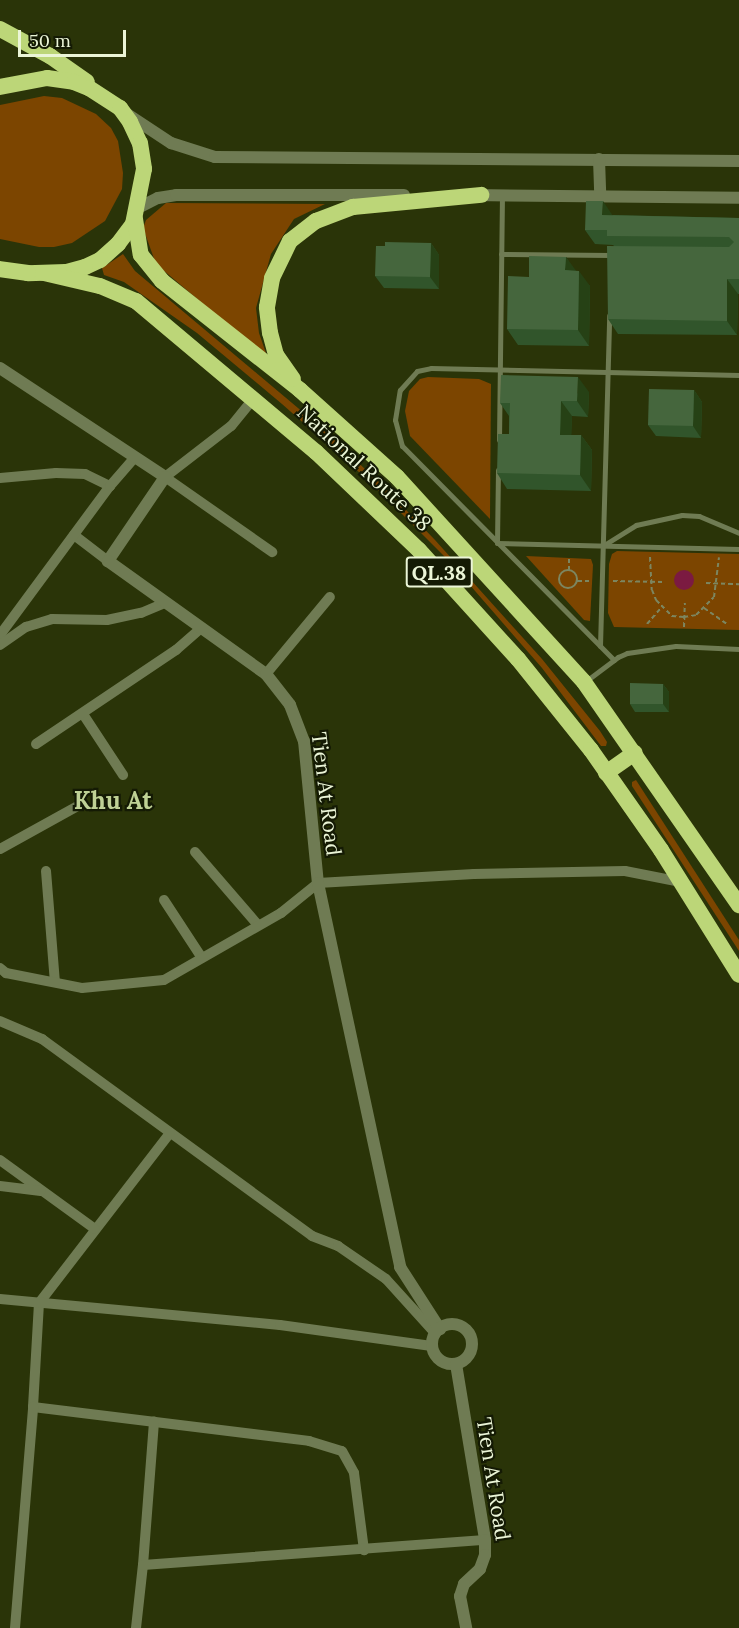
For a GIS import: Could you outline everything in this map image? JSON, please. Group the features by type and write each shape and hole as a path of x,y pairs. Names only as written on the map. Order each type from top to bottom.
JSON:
{"highway":[{"path":"0,29 76,72 123,112 138,136 143,156 144,174 136,214 118,244 95,263 78,269 44,273 0,269"},
{"path":"0,87 27,80 57,79 82,84 104,96"},
{"path":"300,390 276,355 268,319 268,295 272,278 290,241 316,221 353,207 481,195"},
{"name":"National Route 38","path":"136,214 141,255 162,281 300,390 397,477 584,681 739,905"},
{"name":"National Route 38","path":"44,273 100,286 136,301 254,398 379,509 518,659 606,773 681,882 739,975"},
{"path":"606,773 635,753"}],"street":[{"path":"123,112 178,146 215,157 739,161"},
{"path":"599,159 600,196"},
{"path":"136,214 158,198 176,195 739,198"},
{"path":"0,368 165,477 272,552"},
{"path":"74,535 108,561 165,477 231,426 254,398"},
{"path":"0,635 110,486 135,457"},
{"path":"0,478 56,473 84,474 110,486"},
{"name":"Tien At Road","path":"108,561 266,674 290,705 304,741 318,883 400,1267 436,1336"},
{"path":"266,674 330,597"},
{"path":"0,645 26,627 52,619 107,620 141,613 165,603"},
{"path":"36,744 176,650 201,628"},
{"path":"83,714 123,775"},
{"path":"0,849 76,807"},
{"path":"195,852 258,925"},
{"path":"0,968 6,973 82,988 164,980 281,913 318,883 474,874 625,870 681,882"},
{"path":"46,871 55,982"},
{"path":"164,900 202,958"},
{"path":"0,1021 42,1039 312,1236 338,1246 386,1279 436,1336 442,1362 456,1364 470,1353 472,1340 469,1334 459,1326 452,1324 436,1336 0,1299"},
{"path":"15,1628 39,1303 170,1132"},
{"path":"0,1161 95,1229"},
{"path":"0,1186 43,1191"},
{"name":"Tien At Road","path":"456,1364 485,1540 485,1555 480,1569 464,1584 460,1596 466,1628"},
{"path":"33,1407 309,1441 342,1450 354,1473 364,1550"},
{"path":"136,1628 154,1421"},
{"path":"142,1565 485,1540"}],"lane":[{"path":"498,451 502,196"},
{"path":"501,254 622,255"},
{"path":"611,255 611,267"},
{"path":"600,646 610,302"},
{"path":"614,660 402,446 395,420 400,390 417,371 431,368 739,375"},
{"path":"497,543 498,462"},
{"path":"603,546 636,525 682,515 699,516 739,533"},
{"path":"497,543 739,549"},
{"path":"584,681 627,653 676,646 739,649"}],"path":[{"path":"650,554 651,581 656,600 672,616 684,617 696,615 714,597 719,557"},
{"path":"569,559 569,570"},
{"path":"569,570 576,574 578,581"},
{"path":"562,586 560,574 569,570"},
{"path":"613,580 663,582"},
{"path":"562,586 571,588 578,581 591,581"},
{"path":"706,583 739,584"},
{"path":"558,590 562,586"},
{"path":"684,627 685,603"},
{"path":"647,624 662,607"},
{"path":"704,608 728,625"}],"shaded area":[{"path":"44,96 62,98 96,114 111,128 118,141 123,173 122,189 105,221 72,243 54,247 39,247 0,239 0,105"},
{"path":"166,203 325,204 294,219 271,254 256,308 259,333 268,359 156,264 143,228 146,220"},
{"path":"123,254 135,271 317,424 382,485 542,659 600,731 607,742 606,746 601,746 542,668 449,561 368,480 197,333 124,282 104,275 102,268"},
{"path":"428,377 479,379 491,384 490,519 410,436 405,411 409,391 420,379"},
{"path":"617,551 739,554 739,630 614,627 608,613 609,564 612,554"},
{"path":"526,556 591,559 593,565 590,621 584,620"},
{"path":"684,570 691,573 694,580 691,587 684,590 677,587 674,580 677,573"},
{"path":"636,780 739,940 739,951 632,786 632,782"}],"building":[{"path":"586,201 603,201 602,215 739,218 739,279 727,279 727,321 608,319 607,246 729,247 734,242 729,237 607,236 607,230 585,230"},
{"path":"385,242 431,243 430,277 375,276 376,246 385,246"},
{"path":"529,256 566,257 565,270 579,271 578,330 507,329 508,276 529,277"},
{"path":"501,375 578,377 577,401 561,401 560,435 581,435 580,475 497,473 498,434 509,434 510,403 500,403"},
{"path":"649,389 694,390 693,426 648,425"},
{"path":"630,683 663,684 663,704 630,704"}],"district":[{"name":"Khu At","path":"113,801"}]}
